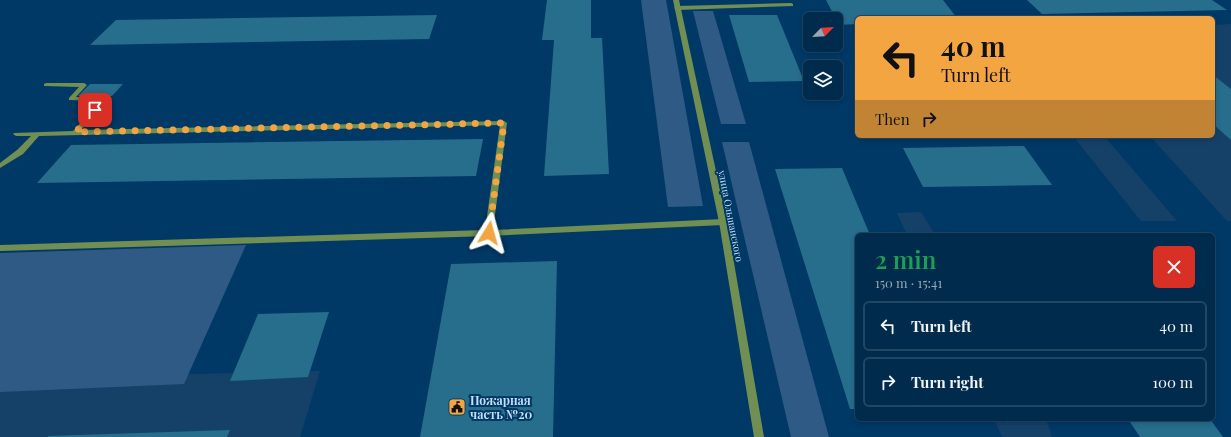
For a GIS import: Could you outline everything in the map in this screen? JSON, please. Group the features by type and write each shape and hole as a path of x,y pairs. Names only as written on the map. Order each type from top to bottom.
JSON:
{"street":[{"path":"677,4 790,5"},
{"name":"улица Ольшанского","path":"677,4 723,222 759,437"},
{"path":"46,85 84,85 71,99 105,99 76,132"},
{"path":"16,134 504,123 489,233"},
{"path":"0,166 20,152 38,133"},
{"path":"0,248 489,233 723,222"}],"shaded area":[{"path":"641,0 666,0 703,206 668,207"},
{"path":"693,11 713,11 746,124 721,124"},
{"path":"1231,24 1231,221 1227,221 1152,138 1215,138 1215,25"},
{"path":"1075,138 1106,138 1177,221 1141,221"},
{"path":"722,142 749,142 829,437 791,437"},
{"path":"921,212 934,233 906,233 897,213"},
{"path":"246,245 184,384 0,392 0,253"},
{"path":"320,371 300,437 0,437 0,379"},
{"path":"995,421 1047,421 1052,437 1002,437"}],"building":[{"path":"547,0 591,0 591,38 602,38 609,174 544,176 554,40 542,40"},
{"path":"826,0 943,0 955,16 855,16 855,24 843,25 843,12 832,12"},
{"path":"1027,0 1212,0 1227,10 1042,14"},
{"path":"437,15 429,39 90,45 116,20"},
{"path":"729,15 777,15 803,81 749,82"},
{"path":"1215,77 1231,89 1231,140 1215,126"},
{"path":"90,84 123,84 112,96 78,96"},
{"path":"483,139 476,176 37,183 71,145"},
{"path":"1024,146 1052,185 923,187 903,148"},
{"path":"842,168 869,233 855,233 855,409 850,409 775,169"},
{"path":"557,261 553,437 420,437 451,264"},
{"path":"329,312 308,377 230,381 258,314"},
{"path":"1129,421 1211,421 1223,437 1140,437"},
{"path":"230,430 227,437 48,437 48,436"}],"place":[{"name":"Пожарная часть №20","path":"457,407"}],"route":[{"path":"95,110 76,132 504,123 489,233"}]}
